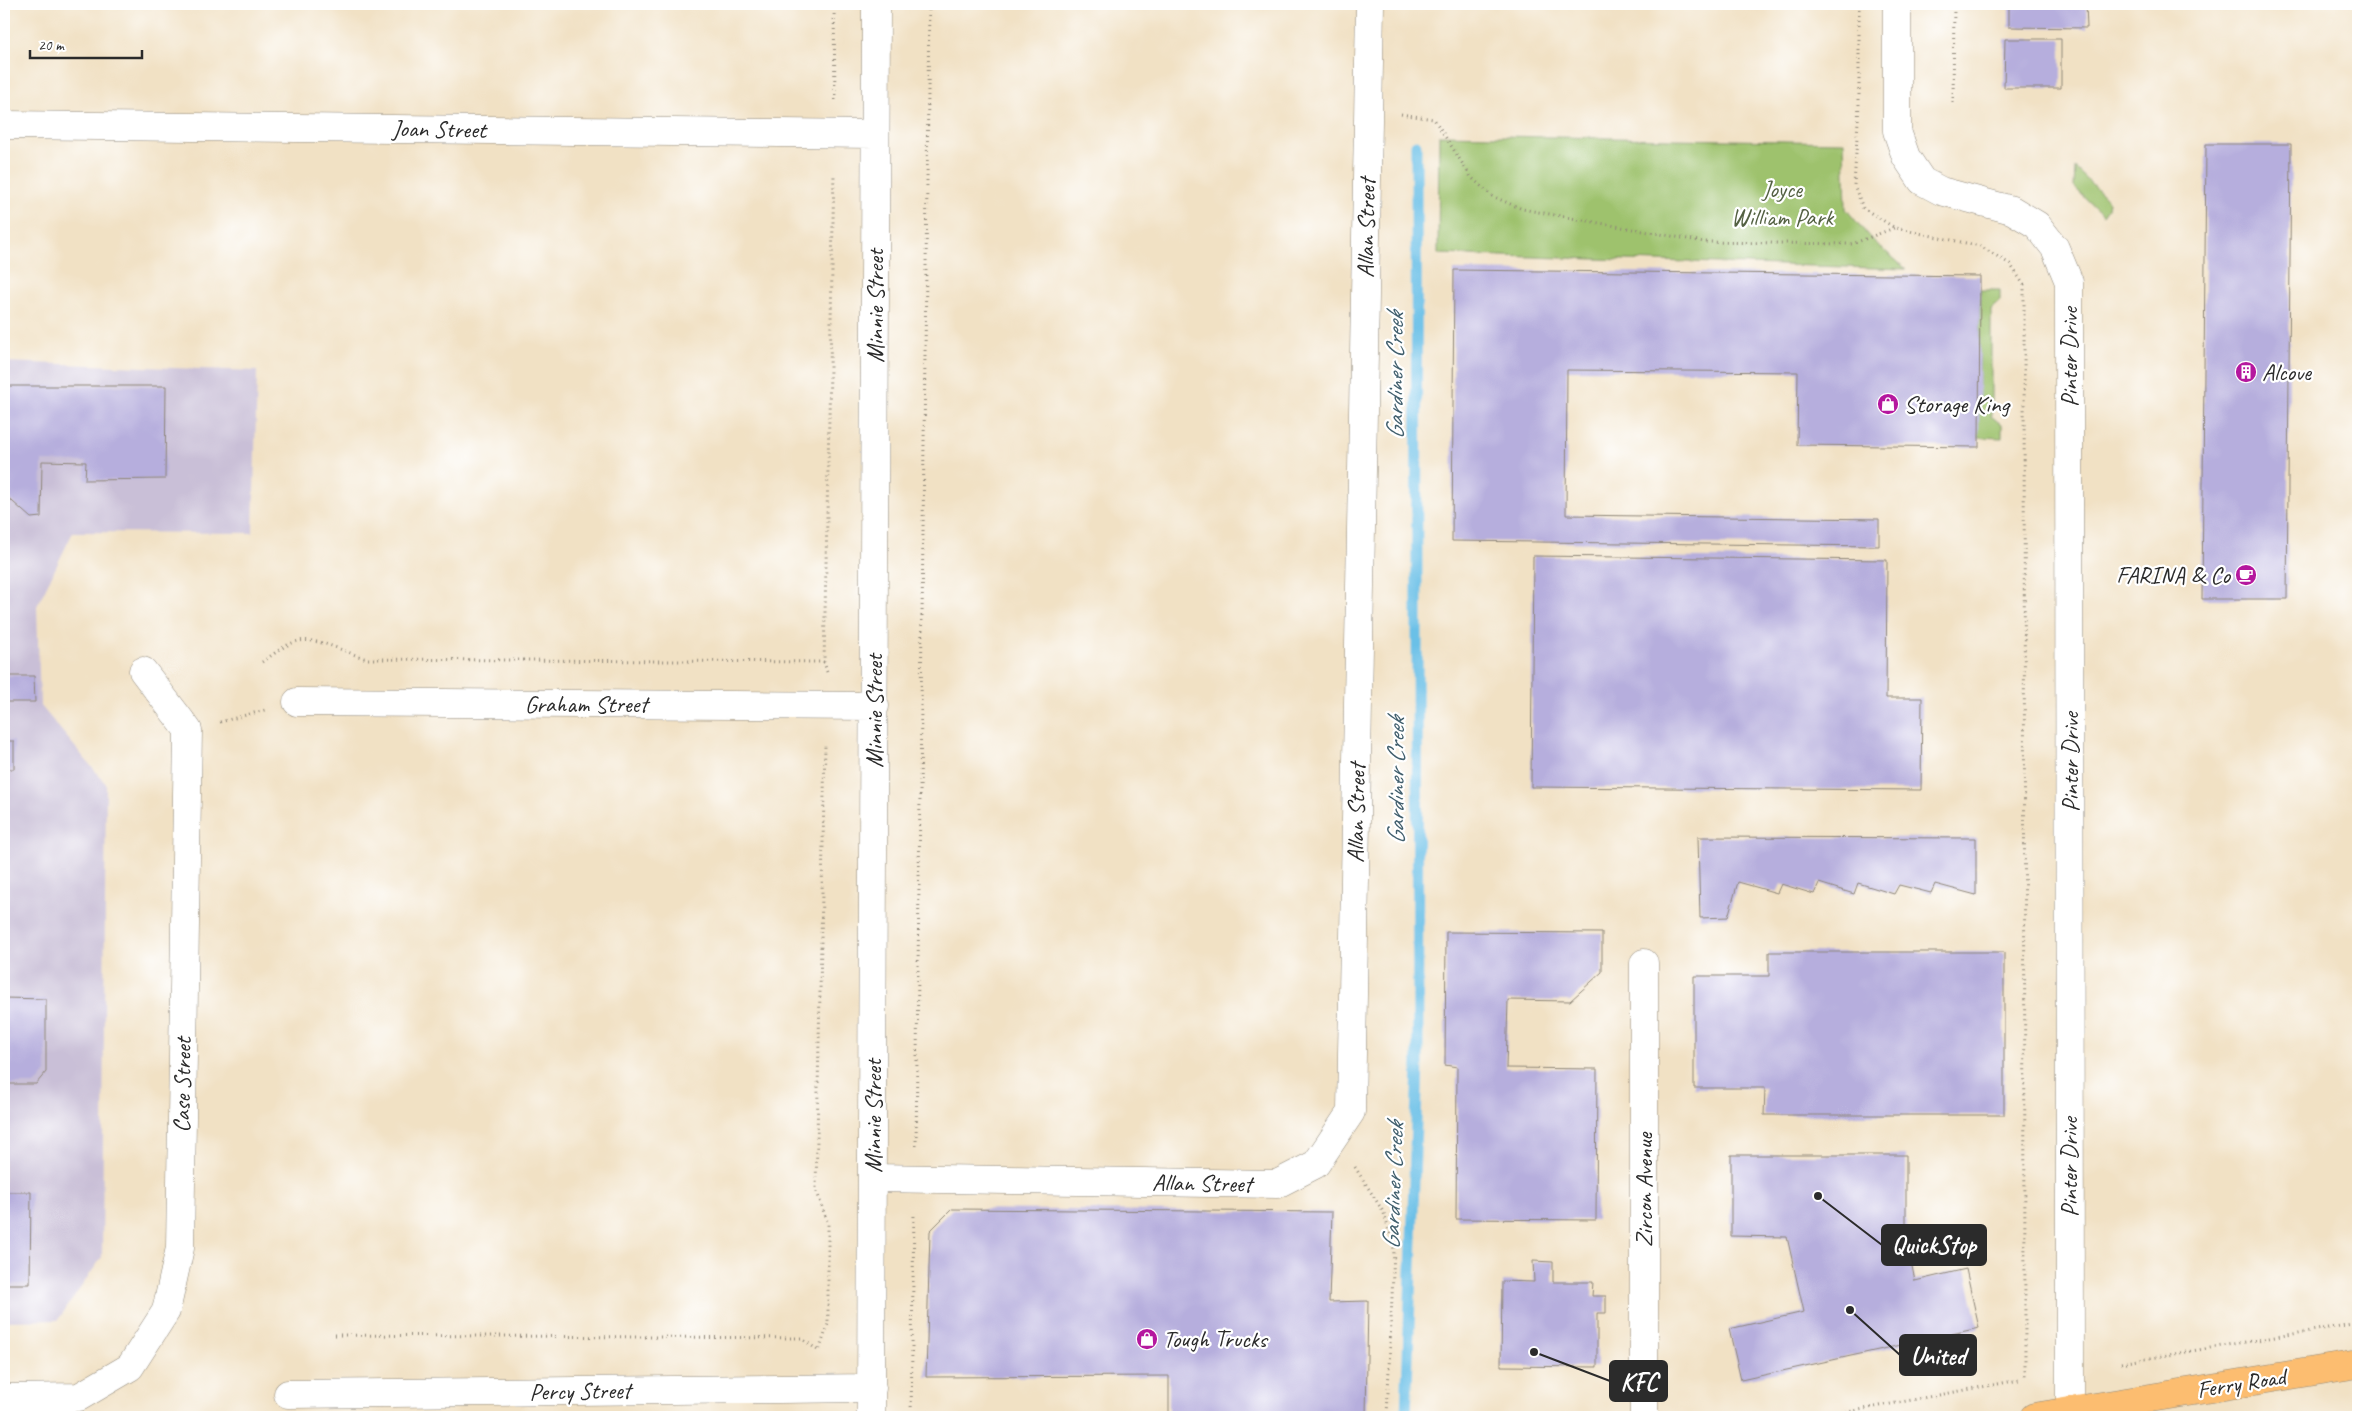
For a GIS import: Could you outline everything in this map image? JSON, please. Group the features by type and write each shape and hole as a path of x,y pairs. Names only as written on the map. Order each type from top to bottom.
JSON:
{"main road":[{"name":"Ferry Road","path":"2034,1417 2358,1364"}],"street":[{"name":"Minnie Street","path":"871,1417 876,4"},
{"name":"Allan Street","path":"872,1178 1277,1184 1316,1164 1350,1112 1370,4"},
{"name":"Pinter Drive","path":"1897,4 1897,131 1906,157 1922,181 1940,190 2012,210 2037,225 2055,248 2069,282 2070,1411"},
{"name":"Joan Street","path":"4,125 875,134"},
{"path":"143,671 188,730"},
{"name":"Graham Street","path":"297,702 875,706"},
{"name":"Case Street","path":"4,1398 79,1396 130,1367 166,1311 180,1248 188,730"},
{"name":"Zircon Avenue","path":"1644,963 1644,1417"},
{"name":"Percy Street","path":"288,1394 872,1388"}],"path":[{"path":"834,4 835,106"},
{"path":"916,1152 929,4"},
{"path":"1859,4 1859,104 1854,185 1863,208 1895,228 1980,246 2010,264 2024,285 2024,1379"},
{"path":"1953,103 1954,4"},
{"path":"1368,109 1434,119 1471,178 1492,196 1522,209 1704,242 1852,244 1895,228"},
{"path":"829,678 824,662 834,173"},
{"path":"262,662 281,649 300,640 324,644 367,659 824,662"},
{"path":"188,730 297,702"},
{"path":"336,1335 801,1338 819,1351 828,1324 828,1224 816,1189 825,745"},
{"path":"1335,1135 1384,1213 1394,1249 1387,1417"},
{"path":"911,1417 914,1209"},
{"path":"2120,1363 2358,1323"},
{"path":"1821,1417 2019,1380"}],"shaded area":[{"path":"4,362 257,371 253,533 73,532 37,606 40,705 106,784 102,1257 58,1320 4,1321"}],"green space":[{"name":"Joyce William Park","path":"1439,135 1844,142 1846,209 1870,238 1906,269 1438,254"},
{"path":"2075,168 2109,201 2108,208 2103,215 2074,187"},
{"path":"1980,290 2000,290 2000,301 1991,309 1991,416 2002,425 2002,438 1978,437"}],"building":[{"path":"2009,4 2086,4 2087,28 2009,27"},
{"path":"2005,39 2061,39 2061,88 2004,88"},
{"name":"Alcove","path":"2206,144 2291,144 2287,599 2202,599"},
{"name":"Storage King","path":"1454,270 1980,276 1979,447 1797,445 1798,372 1567,370 1566,515 1879,519 1879,546 1452,541"},
{"path":"4,386 166,386 165,479 85,480 86,462 42,461 41,517 31,518 4,494"},
{"path":"1533,556 1887,560 1886,698 1922,698 1921,790 1531,787"},
{"path":"4,676 34,676 35,702 4,702"},
{"path":"4,741 14,741 14,769 4,769"},
{"path":"1698,837 1976,838 1976,895 1935,884 1931,893 1899,885 1894,894 1858,883 1854,894 1819,883 1814,894 1781,884 1777,893 1738,882 1728,917 1700,918"},
{"path":"1446,932 1602,933 1602,972 1570,1001 1508,1000 1506,1068 1597,1069 1596,1220 1456,1219 1457,1067 1445,1065"},
{"path":"1769,952 2004,952 2004,1115 1764,1115 1765,1088 1694,1088 1694,976 1769,976"},
{"path":"4,998 46,999 46,1072 36,1084 4,1084"},
{"path":"1731,1155 1906,1155 1906,1237 1915,1281 1966,1269 1979,1328 1741,1380 1729,1329 1804,1312 1787,1237 1731,1236"},
{"path":"4,1192 31,1192 30,1284 4,1284"},
{"name":"Tough Trucks","path":"952,1209 1332,1212 1329,1302 1368,1301 1366,1417 1169,1417 1169,1376 926,1377 930,1231"},
{"path":"1533,1261 1553,1262 1553,1282 1593,1282 1592,1296 1606,1296 1606,1313 1597,1313 1597,1367 1501,1366 1502,1281 1534,1282"}],"waterway":[{"name":"Gardiner Creek","path":"1406,1417 1418,1063 1416,145"}],"place":[{"name":"Alcove","path":"2246,372"},
{"name":"Storage King","path":"1888,404"},
{"name":"FARINA & Co","path":"2246,575"},
{"name":"QuickStop","path":"1818,1196"},
{"name":"United","path":"1850,1310"},
{"name":"Tough Trucks","path":"1147,1339"},
{"name":"KFC","path":"1534,1352"}]}
